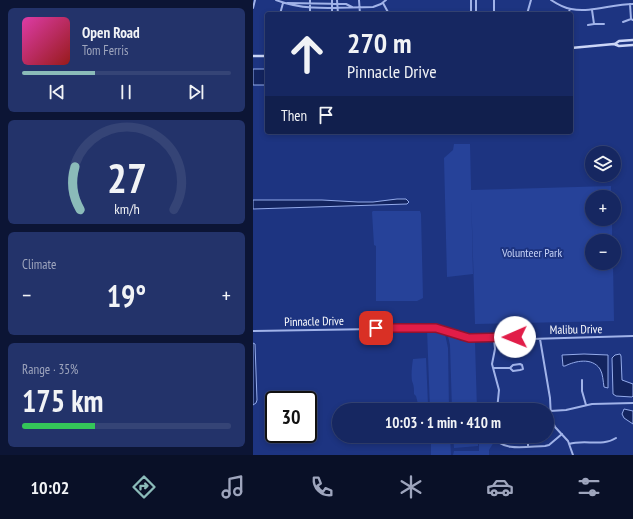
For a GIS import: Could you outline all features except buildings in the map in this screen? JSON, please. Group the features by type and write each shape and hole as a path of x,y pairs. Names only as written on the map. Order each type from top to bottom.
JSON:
{"main road":[{"path":"615,44 619,41 633,40"},
{"path":"573,48 615,44 619,46 633,45"},
{"path":"253,56 265,56"}],"street":[{"path":"253,8 255,0"},
{"path":"276,0 296,7 310,8 373,7 383,3 386,0"},
{"path":"310,0 310,12"},
{"path":"332,0 332,12"},
{"path":"337,0 338,12"},
{"path":"359,0 360,12"},
{"path":"471,0 471,12"},
{"path":"476,0 476,12"},
{"path":"494,0 494,12"},
{"path":"528,12 531,0"},
{"path":"551,0 570,9 592,10 632,4 632,20 623,22"},
{"path":"284,3 346,4 353,8"},
{"path":"281,12 284,3"},
{"path":"383,3 388,12"},
{"path":"592,10 594,24"},
{"path":"588,25 604,24"},
{"name":"Pinnacle Drive","path":"253,331 424,327"},
{"name":"Malibu Drive","path":"424,327 436,328 469,338 633,336"},
{"path":"495,338 495,349 492,364 499,395 498,403"},
{"path":"539,338 550,403"},
{"path":"493,368 510,368 513,370 520,370 523,369 523,366 520,364 513,365 510,368"},
{"path":"582,380 585,405"},
{"path":"554,411 566,410 585,405 633,403"},
{"path":"554,423 569,444 573,455"},
{"path":"499,443 505,447 549,445 562,434"},
{"path":"569,444 577,442 611,441 616,438"}],"green space":[{"path":"454,144 470,144 473,274 447,277 444,158 453,150"},
{"name":"Volunteer Park","path":"611,186 611,190 585,190 585,226 612,226 612,234 585,234 585,270 613,270 614,321 475,324 471,190"},
{"path":"373,211 420,211 423,298 417,301 376,301 376,246 374,245"},
{"path":"427,329 445,334 448,348 449,403 430,403"},
{"path":"448,336 462,341 475,342 477,403 452,403 450,345"},
{"path":"426,358 428,403 418,403 414,394 412,381 413,359"},
{"path":"431,443 450,443 451,455 431,455"},
{"path":"454,443 478,443 478,446 454,448"},
{"path":"479,443 493,443 489,450 489,455 453,455 454,451 479,451"}],"shaded area":[{"path":"253,69 265,69 265,85 253,85"},
{"path":"406,199 409,202 407,204 253,209 253,200 373,202"},
{"path":"253,343 255,344 257,400 253,405"},
{"path":"620,354 621,356 622,380 633,384 632,397 616,396 613,394 612,358 615,355"},
{"path":"562,355 608,355 608,388 604,387 600,369 593,363 583,361 563,366"},
{"path":"624,409 633,411 633,424 624,418 622,414"}],"route":[{"path":"376,328 436,328 469,338 515,337"}]}
